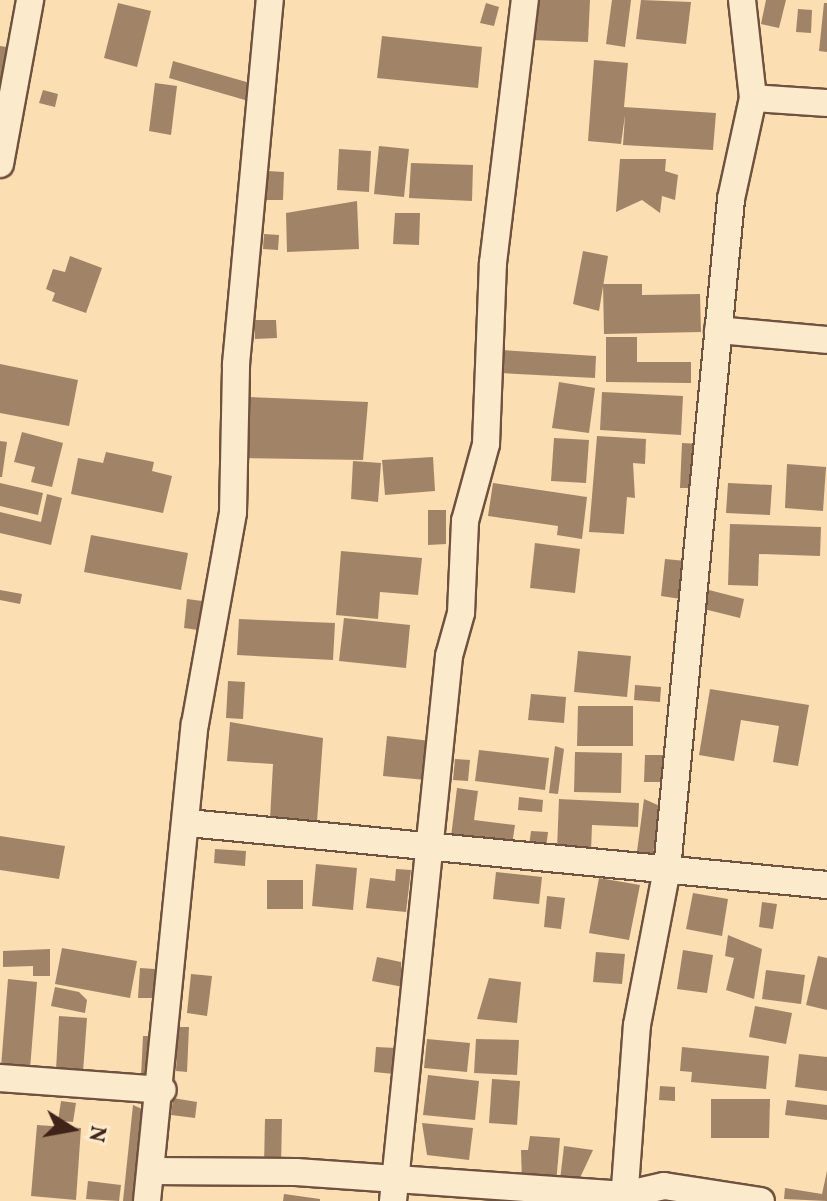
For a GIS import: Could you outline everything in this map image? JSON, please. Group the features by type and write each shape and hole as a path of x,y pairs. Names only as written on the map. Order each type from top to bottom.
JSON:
{"street":[{"path":"0,164 30,0"},
{"path":"147,1201 163,1090 195,724 233,512 236,364 270,0"},
{"path":"394,1190 429,845 465,572 465,521 486,444 494,249 525,0"},
{"path":"625,1198 637,1025 667,869 731,199 753,98 742,0"},
{"path":"753,98 827,103"},
{"path":"718,330 827,340"},
{"path":"188,823 827,885"},
{"path":"0,1078 163,1090"},
{"path":"151,1171 394,1190 625,1198 664,1186 761,1201"}],"building":[{"path":"533,0 590,0 588,42 531,40"},
{"path":"612,0 631,0 625,47 606,44"},
{"path":"641,0 691,2 686,44 636,39"},
{"path":"766,0 786,0 779,28 761,24"},
{"path":"118,3 151,11 137,67 104,58"},
{"path":"486,3 499,7 494,26 480,23"},
{"path":"824,3 827,3 827,52 819,51"},
{"path":"798,9 812,10 811,33 796,32"},
{"path":"382,36 482,47 478,88 377,78"},
{"path":"0,46 14,48 9,91 0,90"},
{"path":"594,60 628,63 624,107 716,113 713,150 623,145 625,115 621,144 588,141"},
{"path":"173,61 250,83 245,100 169,78"},
{"path":"155,83 177,86 171,135 149,131"},
{"path":"43,90 58,94 55,107 39,103"},
{"path":"379,146 409,149 404,197 374,194"},
{"path":"339,149 371,151 369,192 337,190"},
{"path":"620,159 666,159 665,171 678,175 675,200 662,196 660,213 642,200 616,212"},
{"path":"411,163 473,165 472,201 409,198"},
{"path":"268,171 284,172 283,200 266,200"},
{"path":"357,201 359,249 287,252 286,213"},
{"path":"395,213 420,213 419,245 393,244"},
{"path":"264,234 279,235 278,250 263,249"},
{"path":"583,251 608,256 599,311 573,304"},
{"path":"70,256 102,268 86,313 52,301 55,293 46,289 53,269 65,272"},
{"path":"603,284 642,284 642,295 700,294 701,332 604,334"},
{"path":"254,320 276,320 277,338 255,339"},
{"path":"606,337 637,337 637,362 691,362 691,383 606,382"},
{"path":"501,350 596,356 595,378 500,373"},
{"path":"0,364 78,380 69,426 0,413"},
{"path":"559,382 595,388 589,433 552,428"},
{"path":"602,392 683,396 681,435 600,430"},
{"path":"248,397 368,402 363,460 243,458"},
{"path":"22,432 63,443 52,487 31,482 35,467 14,462"},
{"path":"597,436 646,439 645,464 633,463 635,498 627,497 624,534 589,532"},
{"path":"554,438 589,440 586,483 551,481"},
{"path":"0,441 7,442 2,477 0,477"},
{"path":"682,443 701,444 699,488 680,488"},
{"path":"106,452 154,462 152,471 172,476 163,513 71,494 78,458 103,463"},
{"path":"433,457 435,491 385,495 382,460"},
{"path":"353,461 381,463 378,502 351,499"},
{"path":"787,464 826,467 823,511 785,508"},
{"path":"0,483 43,493 38,515 0,506"},
{"path":"493,483 587,497 582,539 557,535 558,526 488,516"},
{"path":"728,483 772,485 770,515 726,513"},
{"path":"47,494 62,498 51,545 0,533 0,512 41,522"},
{"path":"428,510 446,510 446,544 428,545"},
{"path":"730,524 821,527 820,556 759,554 758,586 728,585"},
{"path":"91,535 188,553 181,590 84,572"},
{"path":"535,543 580,549 575,593 530,588"},
{"path":"341,551 422,558 418,595 380,592 378,619 336,615"},
{"path":"665,559 686,561 681,599 661,596"},
{"path":"0,590 22,594 20,604 0,600"},
{"path":"709,590 744,599 740,618 704,609"},
{"path":"187,599 202,601 198,630 184,628"},
{"path":"344,618 410,625 406,668 339,661"},
{"path":"239,619 335,623 333,660 237,655"},
{"path":"578,651 631,656 627,697 574,692"},
{"path":"228,681 245,682 243,719 226,718"},
{"path":"635,685 661,687 660,702 634,700"},
{"path":"710,689 809,705 798,766 773,762 779,726 741,720 734,761 699,755"},
{"path":"531,694 566,697 564,723 528,720"},
{"path":"578,706 633,706 633,746 577,746"},
{"path":"230,722 323,738 317,822 270,819 273,764 227,761"},
{"path":"387,736 431,741 426,780 383,776"},
{"path":"555,746 564,749 558,794 549,793"},
{"path":"479,750 549,758 545,790 475,781"},
{"path":"575,752 622,753 621,793 574,792"},
{"path":"645,755 663,755 662,782 644,782"},
{"path":"455,759 470,760 468,781 453,780"},
{"path":"457,788 478,791 474,820 515,825 512,845 451,837"},
{"path":"519,797 543,800 542,812 518,810"},
{"path":"559,799 639,803 638,827 592,825 591,851 557,849"},
{"path":"644,799 660,806 652,861 636,859"},
{"path":"531,831 548,832 546,848 529,846"},
{"path":"0,836 65,846 59,879 0,870"},
{"path":"215,849 246,851 245,866 214,863"},
{"path":"316,864 357,868 353,910 312,906"},
{"path":"396,869 411,870 406,912 366,908 370,878 395,881"},
{"path":"496,872 542,877 539,904 493,899"},
{"path":"599,878 640,885 629,940 589,933"},
{"path":"267,880 303,880 303,909 267,909"},
{"path":"693,893 728,899 722,936 686,929"},
{"path":"547,896 565,898 561,929 544,927"},
{"path":"762,902 777,904 773,929 759,927"},
{"path":"728,935 762,949 754,999 726,990 734,958 725,956"},
{"path":"62,948 137,961 130,998 55,984"},
{"path":"50,949 50,976 33,976 33,966 3,967 3,951"},
{"path":"683,950 713,955 707,993 677,989"},
{"path":"596,952 625,954 622,984 593,982"},
{"path":"818,956 827,958 827,1010 806,1005"},
{"path":"377,957 401,962 403,987 372,981"},
{"path":"140,968 155,969 154,998 138,998"},
{"path":"766,970 805,975 801,1004 762,999"},
{"path":"191,974 212,976 207,1016 187,1013"},
{"path":"489,978 521,982 517,1023 477,1019"},
{"path":"8,979 37,982 30,1069 1,1067"},
{"path":"55,987 79,992 87,1000 85,1013 51,1006"},
{"path":"755,1006 792,1013 786,1044 749,1037"},
{"path":"59,1016 87,1018 83,1072 56,1070"},
{"path":"178,1027 189,1027 187,1072 176,1071"},
{"path":"143,1036 154,1036 153,1074 141,1077"},
{"path":"427,1039 470,1043 467,1072 424,1068"},
{"path":"476,1039 519,1040 517,1075 474,1073"},
{"path":"376,1047 396,1048 394,1074 374,1072"},
{"path":"682,1047 769,1056 766,1089 691,1082 692,1072 680,1071"},
{"path":"799,1054 827,1057 827,1091 795,1087"},
{"path":"428,1075 479,1081 475,1120 423,1115"},
{"path":"492,1079 520,1081 517,1125 489,1123"},
{"path":"660,1086 675,1087 675,1101 659,1100"},
{"path":"173,1098 197,1102 195,1118 171,1115"},
{"path":"711,1099 770,1099 769,1138 711,1138"},
{"path":"787,1100 827,1105 827,1120 785,1115"},
{"path":"61,1101 76,1103 73,1122 58,1121"},
{"path":"133,1105 142,1109 132,1201 123,1201"},
{"path":"265,1119 282,1119 281,1165 264,1165"},
{"path":"422,1123 473,1128 469,1160 427,1155"},
{"path":"37,1125 81,1128 76,1200 31,1196"},
{"path":"530,1136 560,1138 556,1184 522,1182 521,1150 528,1150"},
{"path":"564,1146 593,1150 578,1182 560,1180"},
{"path":"827,1171 827,1201 784,1199 785,1188 822,1194"},
{"path":"88,1181 121,1185 119,1201 86,1199"},
{"path":"284,1194 320,1199 320,1201 283,1201"}]}
